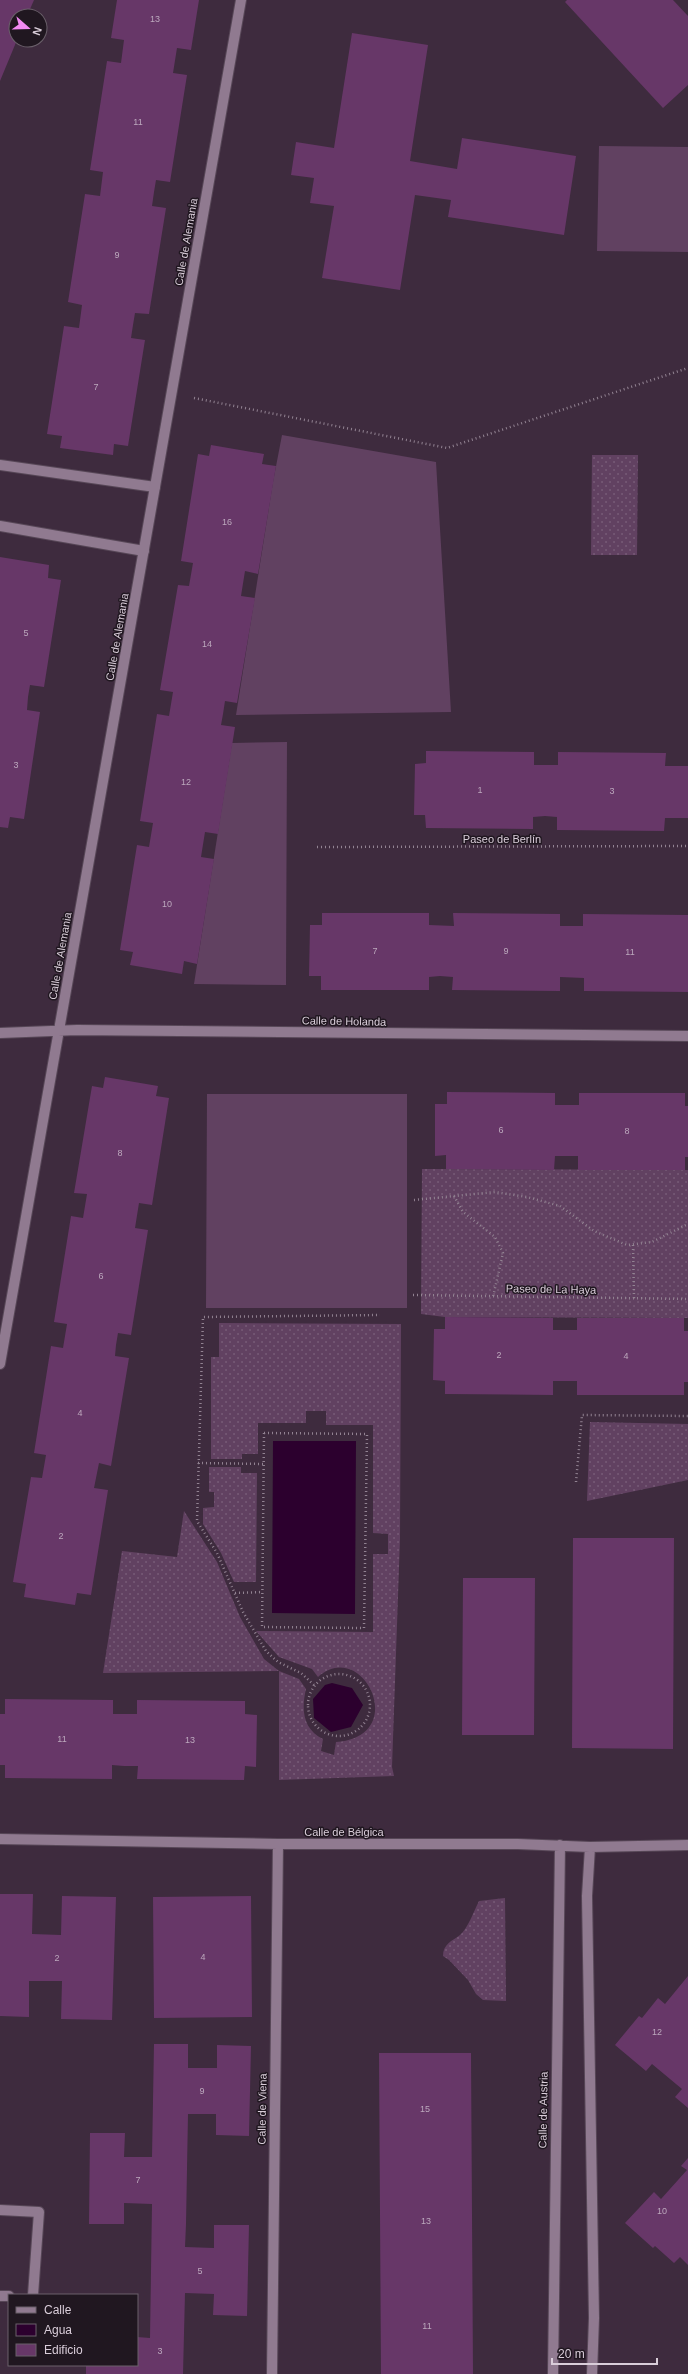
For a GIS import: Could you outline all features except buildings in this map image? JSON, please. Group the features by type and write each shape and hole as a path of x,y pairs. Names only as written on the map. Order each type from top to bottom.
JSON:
{"street":[{"name":"Calle de Alemania","path":"0,1364 241,0"},
{"path":"0,465 155,487"},
{"path":"0,526 144,551"},
{"name":"Calle de Holanda","path":"0,1033 59,1030 688,1036"},
{"name":"Calle de Bélgica","path":"0,1839 278,1844 590,1847 688,1845"},
{"name":"Calle de Viena","path":"272,2374 278,1844"},
{"name":"Calle de Austria","path":"553,2374 560,1846"},
{"path":"590,1847 587,1896 594,2318 592,2374"},
{"path":"0,2210 39,2212 33,2294"}],"path":[{"path":"172,393 226,406 447,448 688,368"},
{"name":"Paseo de Berlín","path":"317,847 688,846"},
{"path":"414,1200 495,1192 527,1197 560,1206 594,1231 627,1246 652,1242 688,1224"},
{"path":"454,1196 463,1212 495,1237 503,1253 493,1296"},
{"path":"633,1245 634,1298"},
{"name":"Paseo de La Haya","path":"413,1295 688,1299"},
{"path":"314,1685 300,1673 278,1662 266,1651 235,1593 217,1553 197,1521 202,1317 380,1315"},
{"path":"576,1482 582,1415 688,1416"},
{"path":"264,1433 367,1434 364,1628 262,1627 264,1464 264,1433"},
{"path":"198,1463 264,1464"},
{"path":"235,1593 263,1592"},
{"path":"333,1674 344,1674 355,1678 364,1686 370,1696 371,1709 367,1720 360,1730 348,1736 334,1737 322,1732 312,1723 308,1710 309,1697 314,1685 323,1678 333,1674"}],"shaded area":[{"path":"599,146 688,147 688,252 597,251"},
{"path":"282,435 436,462 451,712 236,715 273,482"},
{"path":"592,455 638,455 637,555 591,555"},
{"path":"287,742 286,985 194,984 232,743"},
{"path":"207,1094 407,1094 407,1308 206,1308"},
{"path":"422,1169 688,1170 688,1318 445,1317 421,1314"},
{"path":"219,1323 401,1324 400,1539 392,1767 394,1776 279,1780 279,1671 299,1679 306,1689 304,1697 305,1718 311,1730 323,1739 321,1751 334,1755 336,1742 359,1736 371,1724 375,1709 372,1693 363,1679 350,1670 335,1668 318,1677 312,1669 279,1657 256,1631 373,1632 373,1554 388,1554 388,1534 373,1533 373,1425 326,1425 326,1411 306,1411 306,1423 258,1423 258,1454 242,1454 242,1459 211,1459 211,1357 219,1357"},
{"path":"590,1422 688,1424 688,1480 587,1501"},
{"path":"209,1467 241,1467 241,1473 257,1473 256,1582 234,1582 221,1553 203,1524 203,1508 214,1507 214,1492 209,1492"},
{"path":"184,1511 217,1562 240,1617 264,1659 279,1671 103,1673 122,1551 177,1557"},
{"path":"505,1898 506,2001 483,2000 476,1994 468,1980 449,1960 443,1956 443,1952 448,1943 460,1935 466,1928 479,1901"}],"water":[{"path":"273,1441 356,1441 355,1614 272,1613"},
{"path":"332,1683 352,1688 363,1705 351,1727 331,1732 314,1718 313,1699 325,1685"}]}
